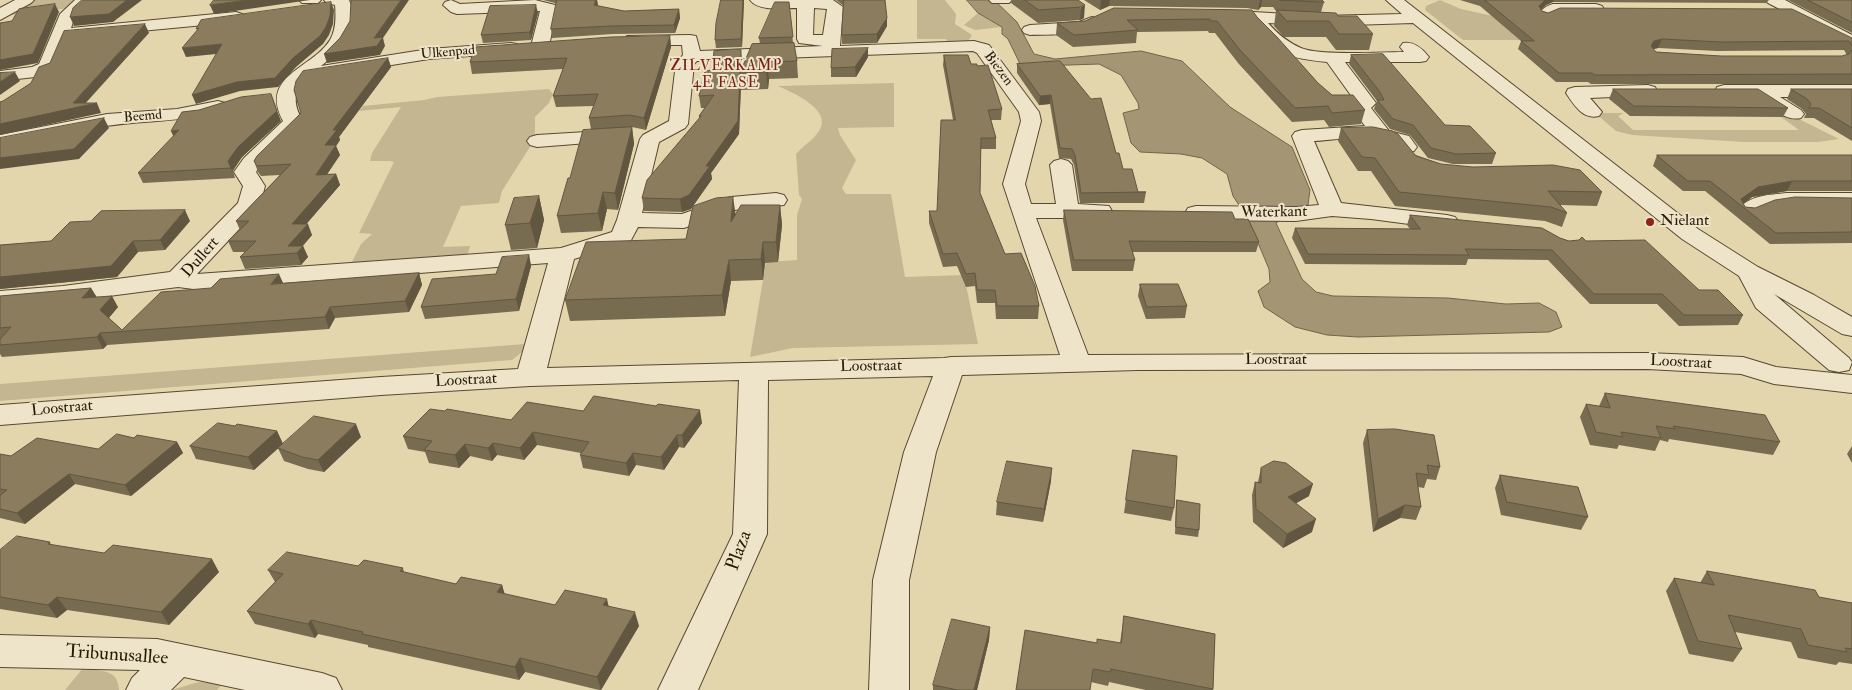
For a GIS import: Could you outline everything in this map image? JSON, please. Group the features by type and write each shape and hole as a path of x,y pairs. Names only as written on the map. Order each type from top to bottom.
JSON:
{"street":[{"path":"0,15 26,0"},
{"path":"0,76 34,72 47,67 68,14 84,0"},
{"name":"Dullert","path":"301,4 313,0"},
{"path":"758,0 766,3 810,3 827,3 834,7 831,46 805,39 805,8 810,3"},
{"path":"997,0 1004,0"},
{"path":"1256,0 1269,15 1262,18 1259,22 1276,42 1299,54 1332,57 1420,57 1409,46"},
{"path":"1394,0 1690,234 1750,272 1805,300 1848,359"},
{"name":"Dullert","path":"178,279 249,205 254,186 245,172 250,162 293,122 284,102 277,95 338,42 344,15 338,1 301,4"},
{"path":"1345,1 1350,10 1360,20"},
{"path":"451,4 457,9 536,2"},
{"name":"Ulkenpad","path":"299,75 429,54 548,45 549,8 536,2"},
{"path":"1768,5 1792,10 1852,42"},
{"path":"1030,30 1082,27 1105,15 1092,14 1081,8"},
{"path":"1546,15 1553,9 1607,9"},
{"path":"1202,15 1247,15 1262,18 1320,21 1416,18"},
{"path":"61,34 247,16"},
{"path":"537,141 632,135 650,139 678,124 685,63 692,56 690,40 613,41"},
{"name":"Biezen","path":"692,56 831,46 974,46 983,49 1030,112 1031,121 1014,184 1077,363"},
{"path":"1298,72 1292,60 1299,54"},
{"path":"1332,57 1366,103 1360,106 1382,135 1402,140 1420,164"},
{"path":"21,92 28,87 34,72"},
{"path":"1718,76 1794,114"},
{"path":"1592,112 1575,93 1664,91"},
{"path":"1702,91 1852,91"},
{"name":"Beemd","path":"0,141 26,138 107,120 202,112 234,102"},
{"name":"Waterkant","path":"1330,209 1332,206 1302,136 1379,131"},
{"path":"530,377 563,256 622,237 629,220 650,139"},
{"path":"1061,165 1068,211"},
{"path":"629,220 684,222 731,204 776,200"},
{"path":"1748,211 1761,203 1787,200 1852,200"},
{"name":"Waterkant","path":"1173,213 1296,214 1322,212 1330,209 1471,224"},
{"path":"1022,211 1125,212"},
{"name":"Dullert","path":"178,279 201,282 563,256"},
{"path":"1750,272 1765,302 1848,359"},
{"path":"0,299 63,294 178,279"},
{"name":"Loostraat","path":"0,415 381,386 530,377 754,370 1077,363 1647,361 1743,366 1774,376 1848,359"},
{"path":"889,690 891,580 920,452 951,365"},
{"name":"Plaza","path":"678,690 750,534 754,370"},
{"name":"Tribunusallee","path":"0,650 157,655 322,690"},
{"path":"146,690 176,660"}],"shaded area":[{"path":"31,0 79,0 70,8 4,16"},
{"path":"917,0 945,0 956,14 955,24 972,35 970,39 962,44 948,45 946,39 917,39"},
{"path":"967,0 994,0 1017,22 1034,54 1055,59 1141,51 1182,61 1230,107 1292,147 1310,190 1308,205 1298,208 1276,223 1302,279 1316,292 1333,296 1448,298 1506,304 1539,303 1556,312 1562,327 1549,332 1358,337 1327,335 1295,327 1264,307 1258,291 1270,282 1269,269 1248,219 1233,196 1227,174 1202,158 1181,154 1140,152 1131,143 1123,113 1139,109 1138,103 1121,75 1099,64 1040,66 1020,64 1008,39 1002,34 1002,27 978,13"},
{"path":"1440,0 1461,9 1488,15 1516,18 1550,40 1463,40 1425,10 1426,6"},
{"path":"978,13 1002,27 975,30 964,25"},
{"path":"894,83 894,127 838,128 840,135 856,160 842,188 846,194 891,194 905,277 964,275 978,344 793,348 750,357 766,262 797,260 797,215 802,199 799,195 796,154 814,138 821,127 822,119 818,111 811,104 794,93 778,86"},
{"path":"549,89 553,94 549,103 535,117 535,139 502,191 499,203 461,206 443,247 470,246 467,257 350,266 361,244 372,234 359,233 394,162 370,161 372,153 401,107 359,111 363,106 437,97"},
{"path":"1595,113 1624,113 1618,116 1633,130 1799,130 1781,117 1795,117 1839,139 1818,142 1744,142 1632,135 1616,131"},
{"path":"525,344 522,352 512,360 0,401 0,384"},
{"path":"83,668 112,674 118,683 119,690 65,690"},
{"path":"198,682 222,684 217,690 172,690"}],"building":[{"path":"82,0 127,0 109,14 70,17 73,8"},
{"path":"214,0 248,0 210,5"},
{"path":"351,0 401,0 374,38 383,37 377,46 324,54 340,38 350,21"},
{"path":"557,0 596,0 594,5 624,11 679,9 674,25 551,29"},
{"path":"721,0 743,0 741,39 715,40 716,23"},
{"path":"844,0 885,0 887,18 877,34 842,35"},
{"path":"1025,0 1078,0 1085,5 1081,7 1039,10"},
{"path":"1280,0 1322,0 1324,2"},
{"path":"1485,0 1545,0 1539,6 1542,11 1548,13 1560,8 1792,9 1852,38 1852,46 1849,41 1721,42 1662,39 1654,41 1651,46 1656,52 1721,56 1842,56 1849,54 1852,50 1852,74 1595,75 1592,73 1559,73 1521,41 1534,41"},
{"path":"1808,0 1852,0 1852,22"},
{"path":"331,2 330,16 320,36 293,58 275,78 237,82 192,95 222,44 182,48 199,28 196,29 201,20"},
{"path":"775,2 789,2 793,37 759,38"},
{"path":"55,4 33,54 0,60 0,23 12,21 19,9"},
{"path":"536,5 530,32 481,35 490,6"},
{"path":"1114,8 1252,10 1318,83 1332,95 1353,95 1365,110 1332,113 1328,106 1295,108 1240,50 1217,21 1211,21 1210,19 1127,20 1138,30 1074,35 1057,23 1085,21"},
{"path":"1277,10 1357,16 1373,34 1339,34 1329,21 1287,21"},
{"path":"145,24 73,103 97,103 0,124 0,102 31,83 39,67 50,63 64,31"},
{"path":"670,36 644,118 630,115 589,118 598,94 553,96 567,58 470,62 475,47 611,37"},
{"path":"794,43 797,61 767,62 766,72 740,73 752,44"},
{"path":"868,48 855,67 831,68 832,49"},
{"path":"741,50 738,121 706,166 710,166 689,195 680,199 642,198 647,180 701,116 699,116 714,95 699,96 705,71 712,70 714,51"},
{"path":"1383,54 1445,125 1470,126 1496,153 1456,154 1431,148 1413,125 1393,119 1377,100 1384,100 1380,92 1351,55"},
{"path":"944,55 968,55 971,64 977,64 977,66 988,65 1002,109 988,110 996,138 981,138 980,193 1005,254 1021,253 1035,286 1039,306 997,306 995,290 977,290 975,273 966,274 957,253 943,254 929,211 937,211 941,120 955,120"},
{"path":"388,58 333,130 337,130 325,145 336,145 316,175 336,174 292,224 308,224 288,246 303,246 297,253 240,257 256,241 228,241 249,221 236,221 291,164 257,166 254,161 301,113 294,90 296,81 303,71"},
{"path":"1060,61 1091,99 1101,98 1116,153 1119,153 1123,169 1132,169 1138,192 1146,192 1081,193 1075,155 1072,149 1060,148 1051,95 1040,96 1017,64"},
{"path":"15,72 0,82 0,73"},
{"path":"1613,89 1758,89 1788,108 1634,106"},
{"path":"1791,89 1852,89 1852,128 1819,108 1809,108 1811,104 1807,99"},
{"path":"271,94 277,111 238,147 228,161 231,168 138,173 179,130 171,131 182,112 199,110 241,97"},
{"path":"104,118 74,149 0,158 0,138"},
{"path":"632,127 615,193 603,192 598,213 557,216 583,130"},
{"path":"1373,127 1398,134 1416,156 1441,164 1473,167 1553,165 1580,170 1602,192 1548,191 1567,213 1551,207 1399,192 1375,158 1362,157 1341,128"},
{"path":"1657,155 1852,155 1852,181 1792,181 1758,187 1741,199 1745,207 1755,208 1775,200 1795,197 1852,198 1852,232 1776,233 1710,181 1688,181"},
{"path":"539,196 530,223 505,225 514,198"},
{"path":"733,197 731,222 741,205 780,205 776,242 763,242 761,259 729,260 722,295 565,300 586,242 686,239 693,206 716,198"},
{"path":"185,210 160,240 133,241 111,266 0,277 0,245 51,241 70,222 91,221 101,211"},
{"path":"1064,210 1232,212 1235,219 1248,219 1259,242 1129,241 1135,260 1074,260"},
{"path":"1410,215 1542,228 1569,241 1579,240 1582,237 1586,241 1645,240 1699,290 1718,290 1743,315 1684,315 1662,294 1594,294 1552,250 1465,249 1469,255 1308,254 1295,228 1420,229"},
{"path":"529,255 516,299 421,307 432,279 496,274 502,257"},
{"path":"419,273 405,301 330,307 325,317 100,333 97,337 0,345 0,339 11,327 0,328 0,296 91,288 82,298 112,296 100,310 122,330 161,292 211,288 220,279 279,274 271,284"},
{"path":"1140,284 1178,284 1187,306 1147,307"},
{"path":"1605,393 1765,415 1780,442 1673,426 1675,429 1656,426 1661,438 1621,432 1623,437 1596,432 1586,404 1610,408"},
{"path":"594,396 656,406 658,404 700,410 682,435 677,435 661,457 633,453 626,463 580,455 589,442 533,432 520,448 493,443 488,448 465,444 455,455 424,450 432,441 403,436 430,409 445,411 447,409 511,420 527,402 583,411"},
{"path":"314,416 356,424 318,460 302,457 278,448"},
{"path":"218,423 235,426 237,424 277,431 248,457 190,446"},
{"path":"1395,429 1434,435 1440,467 1427,465 1429,475 1416,473 1421,507 1405,505 1378,519 1367,430"},
{"path":"117,434 134,438 137,435 177,442 125,485 69,474 17,513 0,509 0,495 7,490 0,489 0,454 11,456 37,438 98,449"},
{"path":"1133,450 1177,456 1174,508 1126,500"},
{"path":"1007,461 1052,468 1044,509 997,502"},
{"path":"1274,461 1286,463 1313,484 1288,497 1316,519 1287,534 1256,509 1255,482 1261,483 1261,468"},
{"path":"1500,475 1578,487 1588,517 1507,502"},
{"path":"1177,500 1200,504 1199,530 1176,527"},
{"path":"17,536 50,542 48,544 104,553 113,545 212,559 161,612 57,597 48,605 0,597 0,550"},
{"path":"287,552 358,566 364,560 403,568 400,571 456,584 461,577 502,585 497,592 555,605 565,590 607,599 603,605 635,612 597,677 520,658 515,667 362,634 363,632 311,620 308,624 247,611 283,574 268,570"},
{"path":"1707,571 1815,590 1819,597 1852,603 1852,649 1845,648 1847,652 1808,645 1801,629 1728,615 1742,649 1698,641 1674,578 1714,585"},
{"path":"1124,616 1215,634 1213,689 1111,669 1110,672 1093,669 1090,690 1016,690 1025,630 1097,643 1097,639 1121,643"},
{"path":"952,619 990,627 974,690 958,690 933,685"}],"place":[{"name":"Nielant","path":"1650,222"}],"district":[{"name":"ZILVERKAMP 4E FASE","path":"726,76"}]}
